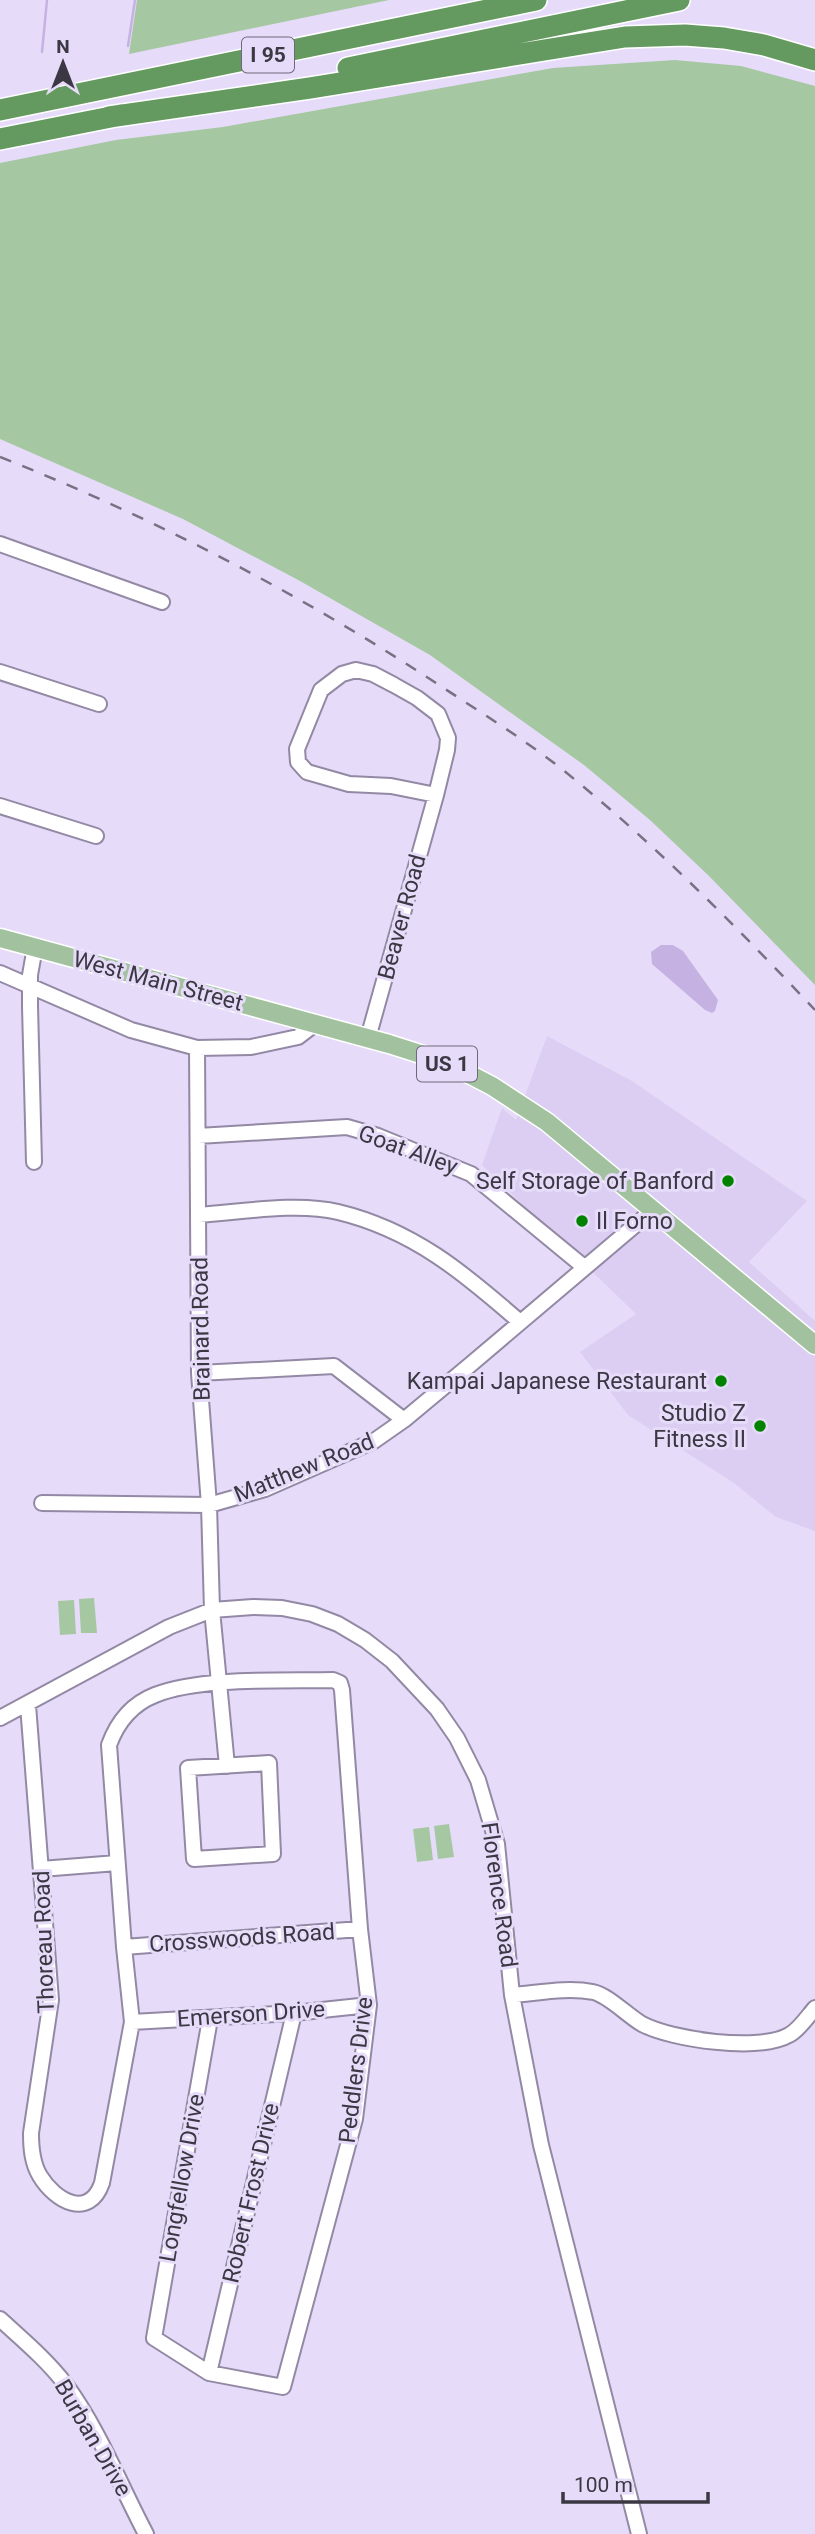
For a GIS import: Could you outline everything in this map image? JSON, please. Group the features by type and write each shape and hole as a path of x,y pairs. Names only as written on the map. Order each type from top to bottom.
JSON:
{"highway":[{"path":"248,59 473,0"},
{"name":"I 95","path":"0,110 536,0"},
{"name":"I 95","path":"0,139 679,0"},
{"path":"109,117 310,88 605,39 685,35 724,38 764,45 815,60"}],"main road":[{"name":"West Main Street","path":"0,937 368,1038 433,1058 492,1086 547,1122 815,1345"}],"street":[{"path":"0,544 162,602"},
{"name":"Beaver Road","path":"368,1038 436,795 448,738 438,715 417,698 373,674 356,670 342,674 321,690 297,749 298,762 307,772 349,784 391,786 436,795"},
{"path":"0,672 99,704"},
{"path":"0,806 96,836"},
{"path":"34,1162 30,986 35,947"},
{"name":"West Main Street","path":"0,973 131,1030 197,1048 251,1047 298,1037 315,1024"},
{"name":"Brainard Road","path":"197,1048 199,1373 209,1505 212,1610"},
{"name":"Goat Alley","path":"198,1136 337,1127 371,1133 471,1174 583,1267"},
{"path":"199,1215 303,1208 337,1211 420,1244 469,1277 520,1322"},
{"name":"Matthew Road","path":"42,1503 209,1505 265,1489 374,1441 404,1420 653,1210"},
{"path":"199,1373 334,1366 404,1420"},
{"name":"Florence Road","path":"0,1718 28,1705 122,1650 212,1610 282,1608 312,1614 365,1640 392,1661 437,1709 457,1738 478,1780 497,1844 512,1995 541,2145 639,2534"},
{"path":"212,1610 227,1766"},
{"name":"Peddlers Drive","path":"102,2183 132,2022 109,1745 115,1727 132,1709 153,1696 178,1688 333,1680 340,1683 360,1929 369,2004 355,2119 283,2387 209,2373 154,2337"},
{"name":"Thoreau Road","path":"28,1705 51,2000 31,2133 32,2155 40,2176 56,2194 70,2203 87,2204 97,2196 102,2183"},
{"path":"269,1763 273,1854 194,1859 188,1768 227,1766 269,1763"},
{"path":"41,1869 117,1863"},
{"name":"Crosswoods Road","path":"124,1947 360,1929"},
{"path":"512,1995 595,1992 644,2025 677,2037 718,2043 759,2042 790,2035 815,2008"},
{"name":"Emerson Drive","path":"132,2022 293,2013 369,2004"},
{"name":"Robert Frost Drive","path":"209,2373 293,2013"},
{"name":"Longfellow Drive","path":"154,2337 210,2019"},
{"name":"Burban Drive","path":"0,2319 39,2354 66,2384 146,2534"}],"shaded area":[{"path":"661,945 673,945 683,951 718,1000 715,1011 712,1013 705,1010 652,964 651,952"},
{"path":"547,1036 632,1081 807,1201 749,1262 815,1321 815,1531 776,1517 734,1483 628,1415 580,1352 636,1314 482,1165 502,1108 516,1120"}],"green space":[{"path":"137,0 389,0 129,54"},
{"path":"675,60 741,66 815,86 815,985 709,876 650,820 584,765 430,655 300,581 183,519 0,439 0,163 116,140 223,127 553,68"},
{"path":"94,1598 97,1633 81,1633 79,1599"},
{"path":"74,1600 76,1634 60,1635 58,1601"},
{"path":"449,1824 454,1857 438,1859 434,1826"},
{"path":"429,1827 433,1860 417,1862 413,1829"}],"waterway":[{"path":"42,52 47,0"},
{"path":"128,46 135,0"}],"railway":[{"path":"0,457 169,531 278,588 384,650 513,734 558,766 659,853 815,1010"}],"place":[{"name":"Self Storage of Banford","path":"728,1181"},
{"name":"Il Forno","path":"582,1221"},
{"name":"Kampai Japanese Restaurant","path":"721,1381"},
{"name":"Studio Z Fitness II","path":"760,1426"}]}
